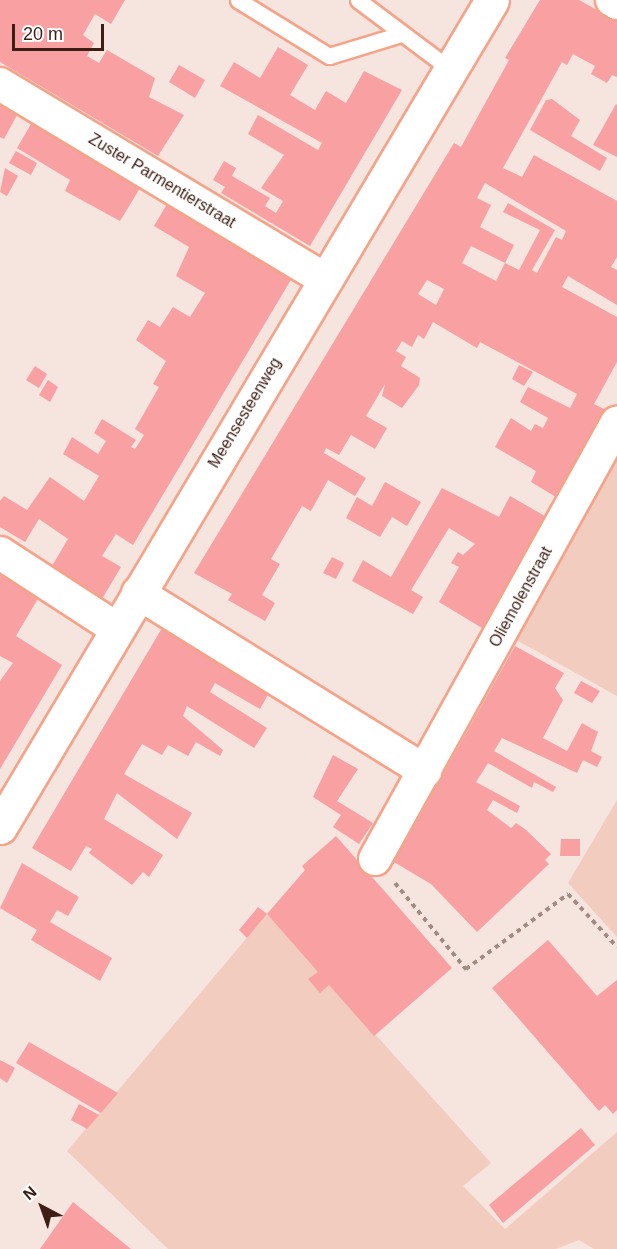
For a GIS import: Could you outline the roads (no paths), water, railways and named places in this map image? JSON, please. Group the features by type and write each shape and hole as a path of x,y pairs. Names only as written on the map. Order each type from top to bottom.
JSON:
{"main road":[{"name":"Meensesteenweg","path":"0,827 492,0"}],"street":[{"path":"612,0 617,3"},
{"name":"Zuster Parmentierstraat","path":"0,84 325,279"},
{"name":"Oliemolenstraat","path":"375,860 617,423"},
{"path":"0,553 117,629"},
{"path":"138,593 425,771"}],"lane":[{"path":"238,0 329,56 401,34"},
{"path":"358,0 450,69"}]}
